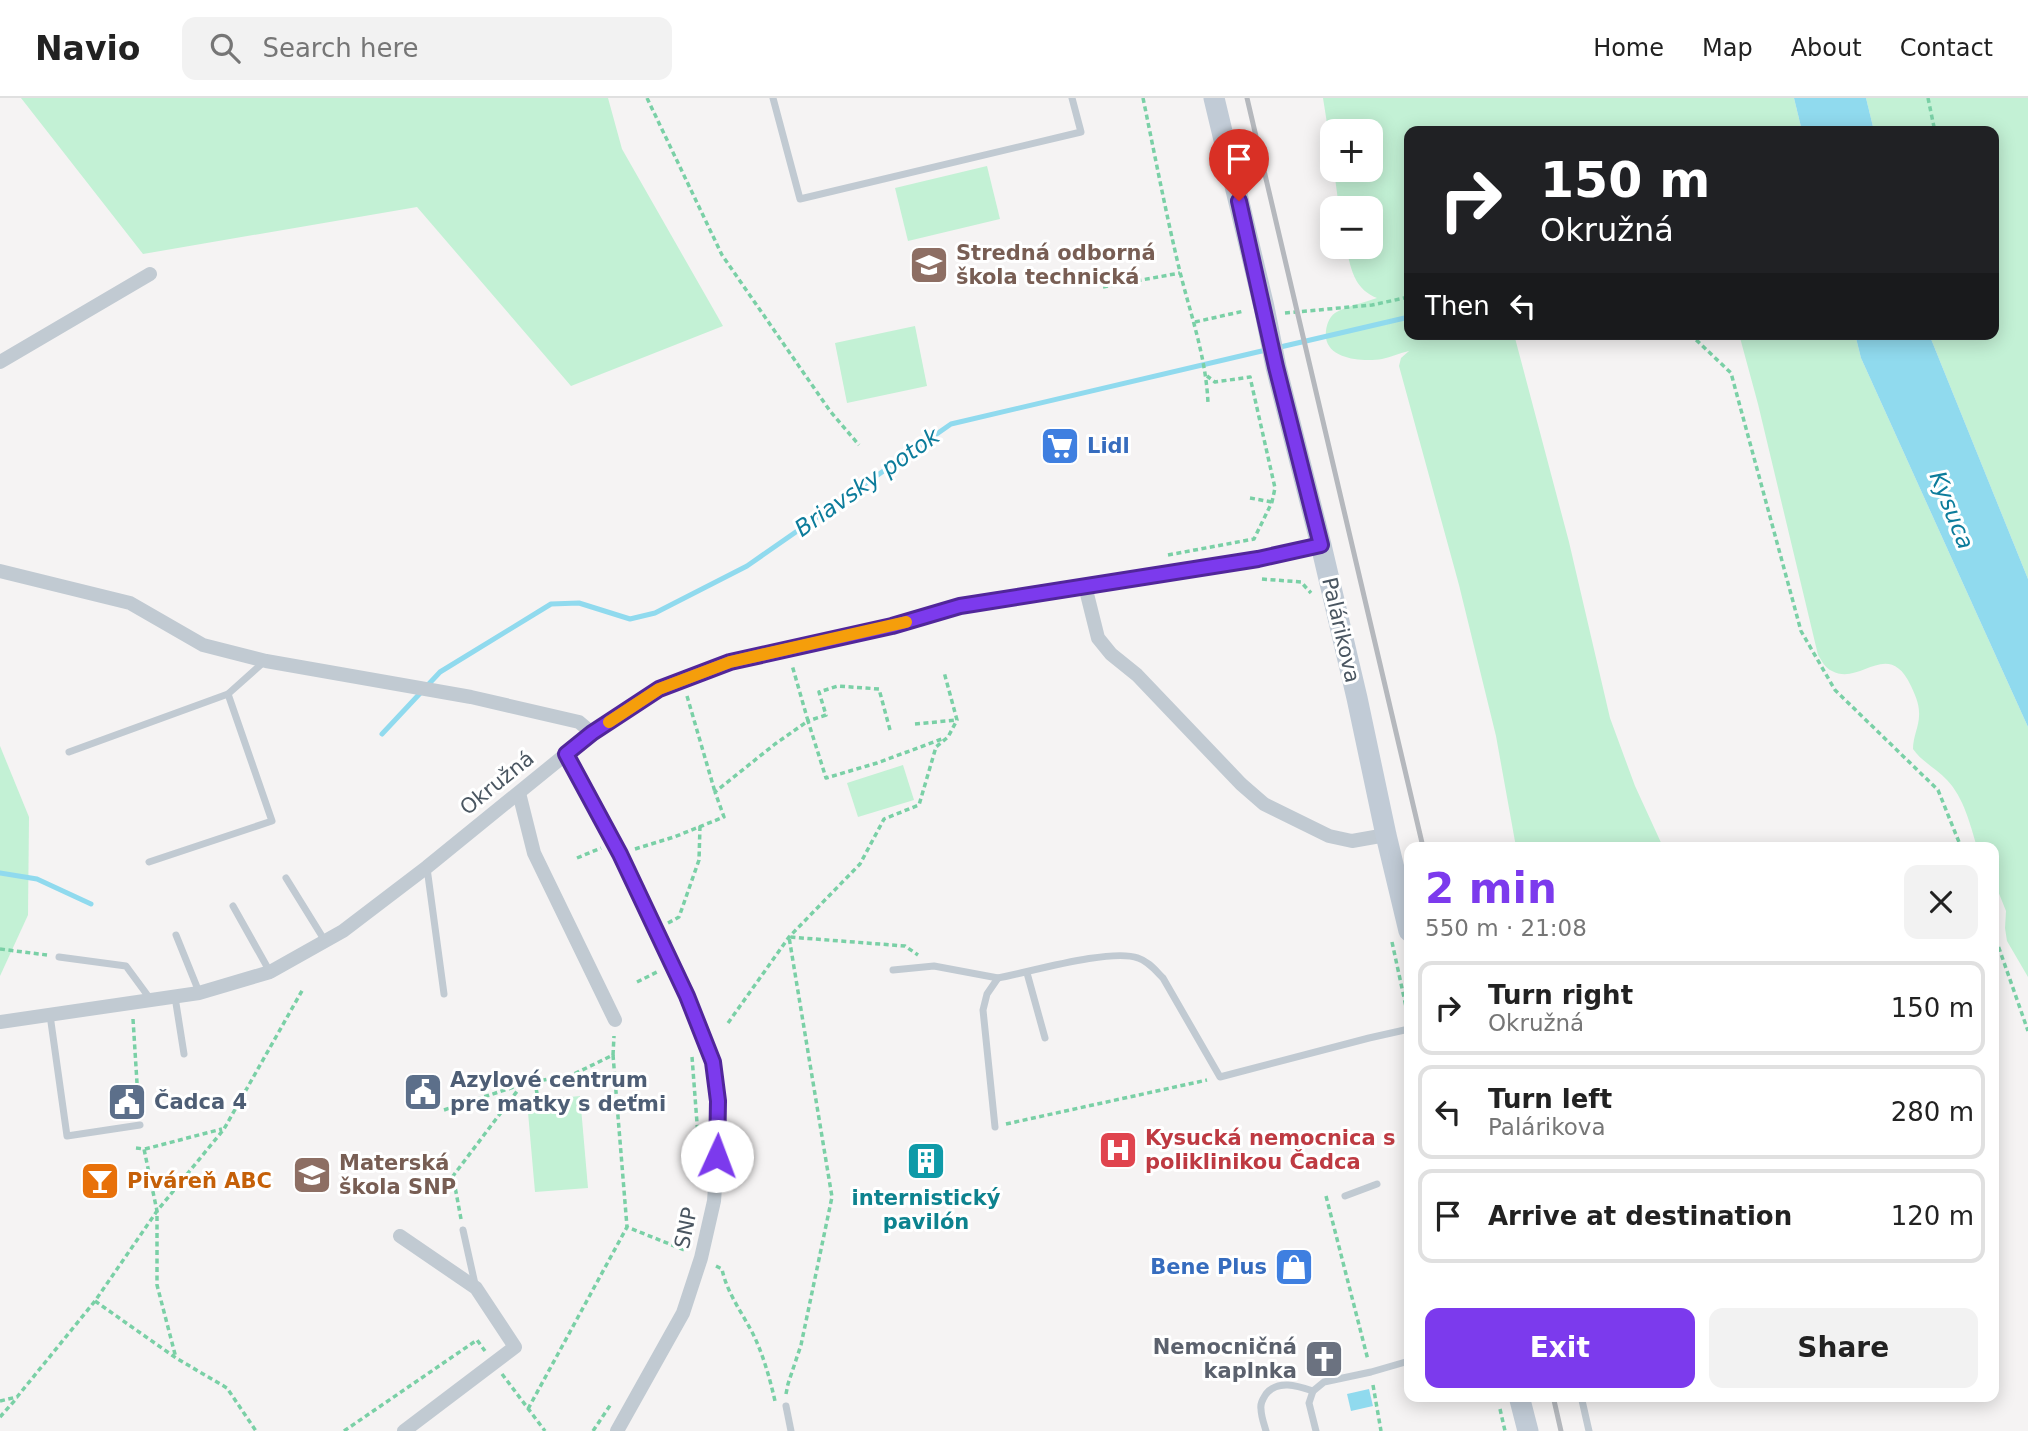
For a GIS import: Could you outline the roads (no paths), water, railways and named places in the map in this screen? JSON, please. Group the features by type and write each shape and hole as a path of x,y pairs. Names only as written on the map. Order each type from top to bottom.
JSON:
{"main road":[{"name":"Palárikova","path":"1214,98 1272,310 1270,340 1357,698 1404,910"},
{"path":"1521,1402 1528,1431"}],"street":[{"path":"0,362 150,274"},
{"name":"Okružná","path":"0,1023 199,993 270,972 326,942 427,867 592,733 659,689 730,662 892,626 960,606 1258,559 1321,545"},
{"path":"0,571 130,603 203,645 266,661 471,697 579,722 592,733"},
{"path":"1086,586 1098,638 1111,654 1137,675 1241,784 1264,804 1329,836 1352,841 1386,835"},
{"name":"SNP","path":"566,754 620,854 687,996 713,1062 718,1101 719,1133 713,1201 702,1258 683,1313 617,1431"},
{"path":"519,793 534,853 615,1020"},
{"path":"400,1236 476,1289 514,1347 404,1431"}],"lane":[{"path":"773,98 800,199 1081,132 1072,98"},
{"path":"69,752 228,694 266,661"},
{"path":"149,862 272,821 228,694"},
{"path":"427,867 444,994"},
{"path":"286,878 326,942"},
{"path":"233,906 270,972"},
{"path":"176,934 199,993"},
{"path":"893,970 934,966 998,978 1097,957 1118,954 1138,958 1163,978 1220,1077 1404,1030"},
{"path":"59,957 126,966 151,1000"},
{"path":"1027,973 1045,1038"},
{"path":"995,1127 983,1010 987,994 998,978"},
{"path":"175,997 184,1055"},
{"path":"50,1015 67,1136 140,1125"},
{"path":"1345,1196 1377,1184"},
{"path":"463,1230 476,1289"},
{"path":"1316,1431 1309,1403 1313,1391 1324,1382 1404,1362"},
{"path":"1266,1431 1260,1407 1270,1389 1294,1385 1313,1391"},
{"path":"1583,1402 1590,1431"},
{"path":"786,1406 791,1431"}],"water":[{"path":"1794,98 1866,98 1873,126 1801,126"},
{"name":"Kysuca","path":"1856,340 1931,340 2028,579 2028,727 1861,358"},
{"path":"1369,1389 1373,1406 1351,1411 1347,1394"}],"waterway":[{"name":"Briavsky potok","path":"1276,348 1404,318"},
{"name":"Briavsky potok","path":"382,734 440,672 551,604 579,603 630,619 655,613 747,566 951,424 1266,350"},
{"name":"Briavsky potok","path":"0,873 37,879 91,904"}],"railway":[{"path":"1247,98 1422,842"},
{"path":"1554,1402 1561,1431"}],"place":[{"name":"Stredná odborná škola technická","path":"929,265"},
{"name":"Lidl","path":"1060,446"},
{"name":"Azylové centrum pre matky s deťmi","path":"423,1092"},
{"name":"Čadca 4","path":"127,1102"},
{"name":"Kysucká nemocnica s poliklinikou Čadca","path":"1118,1150"},
{"name":"internistický pavilón","path":"926,1161"},
{"name":"Materská škola SNP","path":"312,1175"},
{"name":"Piváreň ABC","path":"100,1181"},
{"name":"Bene Plus","path":"1294,1267"},
{"name":"Nemocničná kaplnka","path":"1324,1359"}]}
